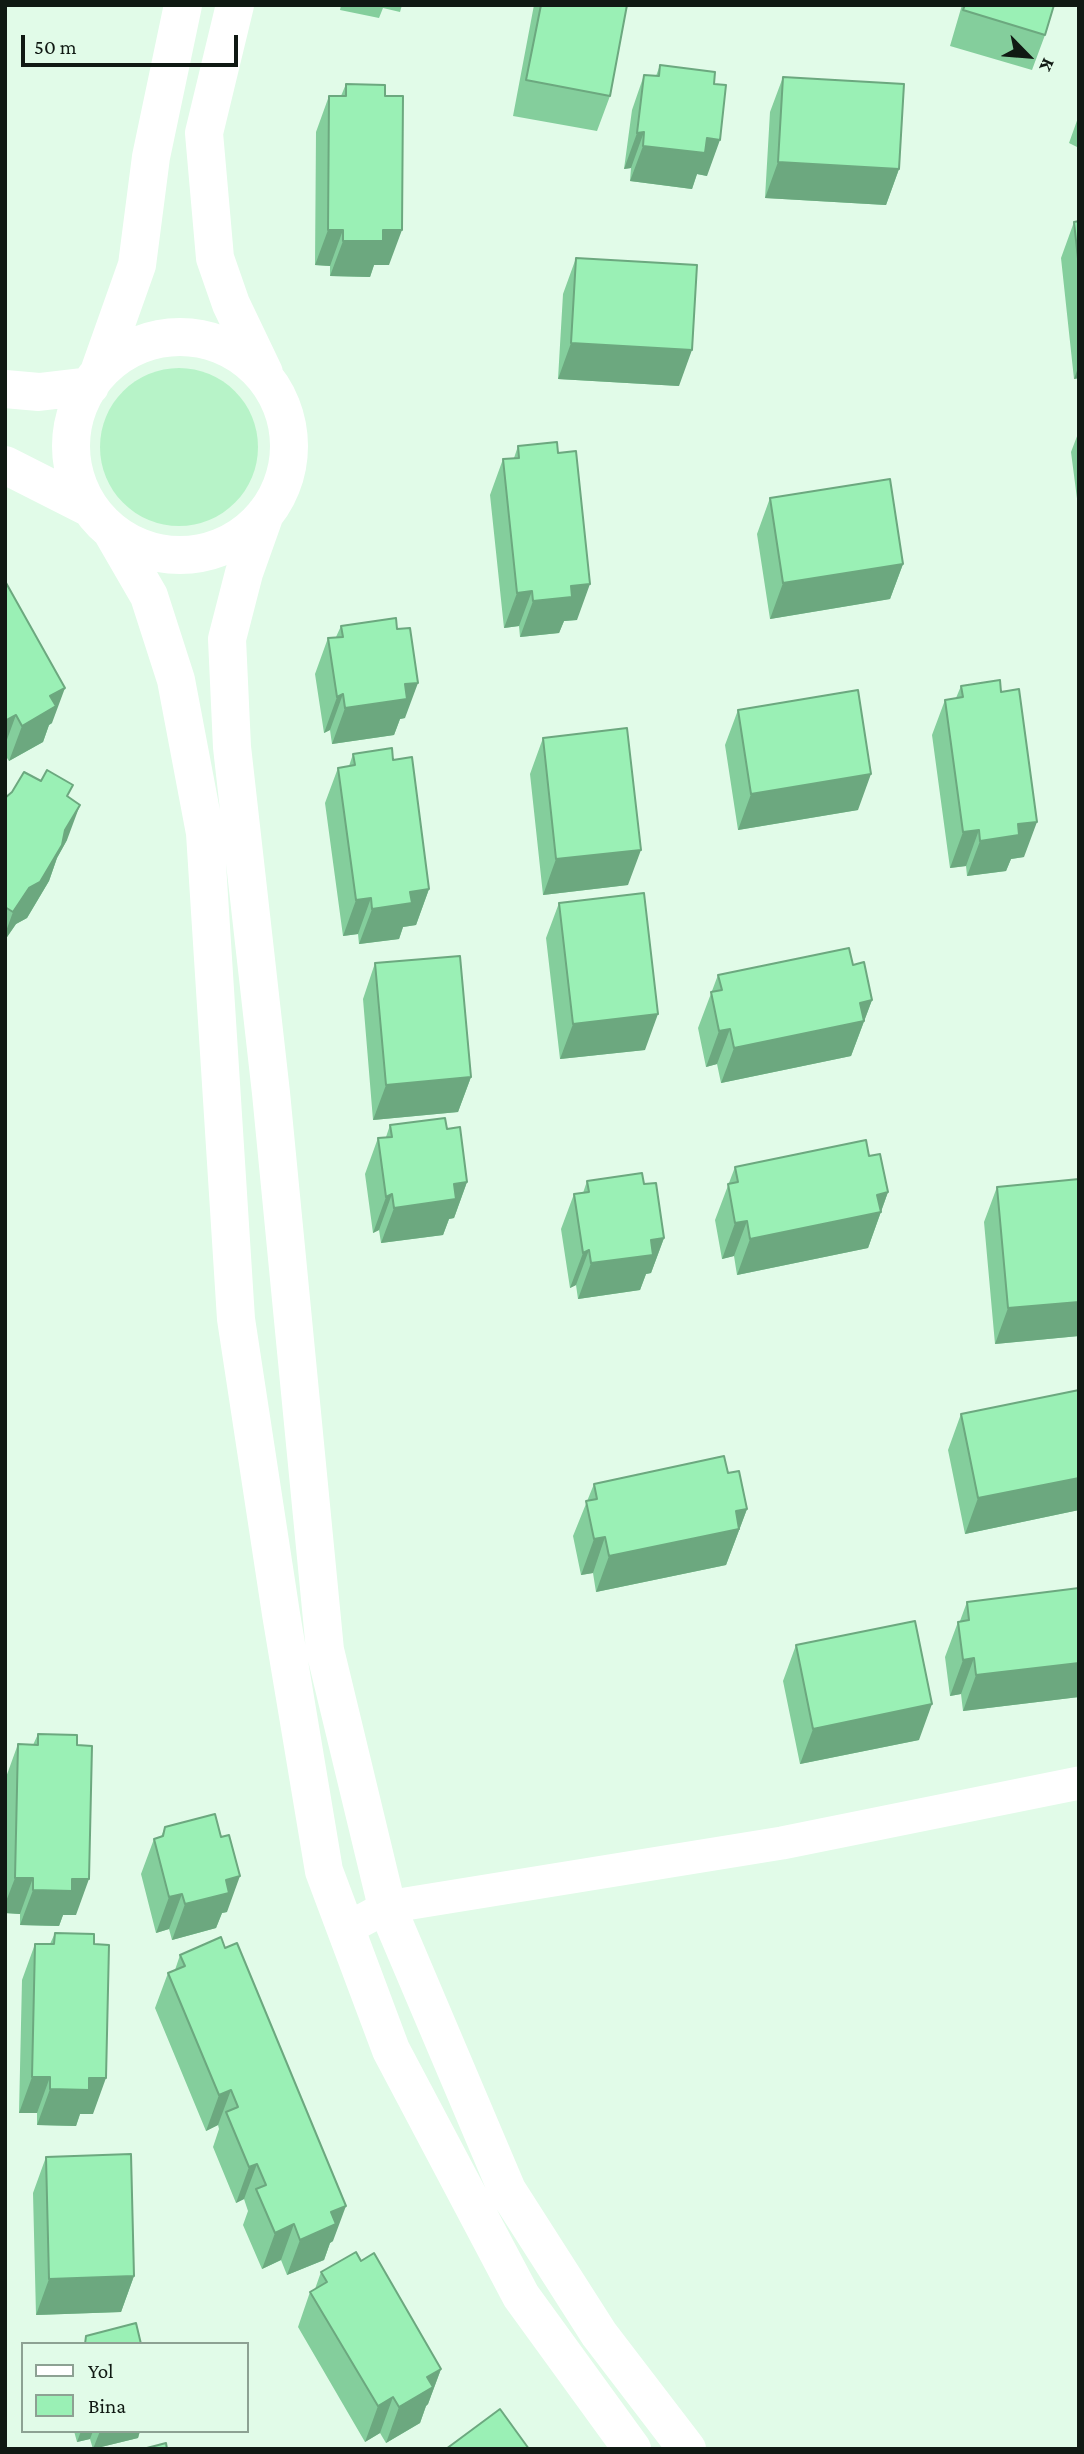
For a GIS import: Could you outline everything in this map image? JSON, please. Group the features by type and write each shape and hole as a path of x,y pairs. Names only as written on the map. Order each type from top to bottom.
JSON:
{"street":[{"path":"183,5 151,157 137,265 94,379 78,404 70,441 74,475 149,596 176,680 205,833 236,1319 324,1871 391,2050 521,2296 632,2449"},
{"path":"234,5 204,133 215,258 231,304 284,412 289,450 283,484 265,514 244,573 227,639 232,747 271,1093 325,1650 387,1907 507,2190 599,2334 687,2449"},
{"path":"5,389 39,392 94,379 129,349 165,337 203,338 239,353 267,378"},
{"path":"5,465 100,519 141,549 175,555 209,551 240,537 265,514"},
{"path":"346,1929 387,1907 782,1843 1079,1783"}],"green space":[{"path":"179,368 195,369 209,374 235,391 252,417 257,431 257,463 252,477 235,503 209,520 195,525 179,526 163,525 149,520 123,503 106,477 101,463 100,447 101,431 106,417 123,391 149,374 163,369"}],"building":[{"path":"541,5 627,5 610,96 526,80"},
{"path":"965,5 1054,5 1045,35 963,10"},
{"path":"660,65 715,72 714,84 726,85 720,140 707,138 705,153 643,146 644,132 637,133 644,75 659,76"},
{"path":"783,77 904,84 899,169 778,162"},
{"path":"346,84 385,85 385,96 403,96 402,230 383,230 383,241 343,241 343,230 328,230 329,96 346,96"},
{"path":"1079,221 1079,268 1074,222"},
{"path":"576,258 697,265 692,350 571,343"},
{"path":"557,442 558,453 576,451 590,584 571,586 572,597 533,601 532,591 517,593 503,459 519,458 518,446"},
{"path":"890,479 903,564 783,583 770,498"},
{"path":"5,581 65,688 50,696 56,706 22,726 16,715 5,721"},
{"path":"396,618 397,629 410,628 418,683 405,684 407,699 345,708 343,694 337,697 328,638 343,637 341,626"},
{"path":"1000,680 1001,692 1019,689 1037,822 1018,824 1019,835 980,841 979,830 963,832 945,700 963,697 961,686"},
{"path":"858,690 871,774 751,794 738,710"},
{"path":"627,728 641,850 556,859 543,738"},
{"path":"392,748 393,760 412,757 429,889 410,892 412,903 372,909 371,898 356,900 338,768 355,765 353,754"},
{"path":"47,770 73,785 67,796 80,805 65,830 62,845 40,882 29,888 13,912 5,907 5,798 12,792 24,772 41,781"},
{"path":"644,893 658,1014 573,1024 559,903"},
{"path":"849,948 853,965 864,962 872,1000 860,1003 864,1021 734,1048 730,1029 719,1031 711,992 722,990 718,975"},
{"path":"460,956 471,1077 386,1085 375,963"},
{"path":"445,1118 447,1129 460,1127 467,1182 454,1184 456,1199 394,1208 392,1194 386,1197 378,1138 392,1137 390,1125"},
{"path":"866,1140 869,1156 880,1154 888,1192 877,1195 881,1212 750,1239 747,1221 735,1223 728,1184 738,1182 735,1167"},
{"path":"642,1173 644,1184 656,1183 664,1238 651,1240 653,1255 591,1263 589,1250 583,1253 574,1194 589,1192 587,1181"},
{"path":"1079,1179 1079,1302 1008,1308 997,1187"},
{"path":"1079,1390 1079,1478 978,1498 961,1414"},
{"path":"724,1456 728,1473 739,1471 747,1509 736,1511 739,1529 609,1556 605,1537 594,1539 586,1501 597,1499 594,1484"},
{"path":"1079,1588 1079,1663 976,1675 974,1658 963,1660 958,1622 969,1620 967,1602"},
{"path":"915,1621 932,1704 813,1729 796,1645"},
{"path":"38,1734 77,1735 77,1745 92,1746 89,1879 72,1879 72,1891 33,1890 33,1878 15,1878 18,1744 38,1745"},
{"path":"215,1814 221,1837 229,1835 240,1876 226,1880 229,1893 185,1904 182,1894 169,1897 154,1839 163,1836 165,1827"},
{"path":"55,1933 94,1934 94,1944 109,1945 106,2078 89,2078 89,2090 50,2089 50,2077 32,2077 35,1944 54,1944"},
{"path":"221,1937 225,1948 237,1943 346,2206 331,2212 336,2224 300,2240 294,2224 275,2233 256,2189 266,2185 257,2164 249,2167 226,2112 238,2107 231,2090 219,2095 168,1973 185,1966 180,1955"},
{"path":"131,2154 134,2276 49,2279 46,2157"},
{"path":"356,2252 361,2261 374,2253 441,2369 427,2377 433,2387 399,2407 393,2397 378,2406 310,2292 327,2282 321,2272"},
{"path":"136,2323 141,2342 85,2342 86,2336"},
{"path":"500,2409 529,2449 446,2449"},
{"path":"166,2443 167,2449 143,2449"}]}
